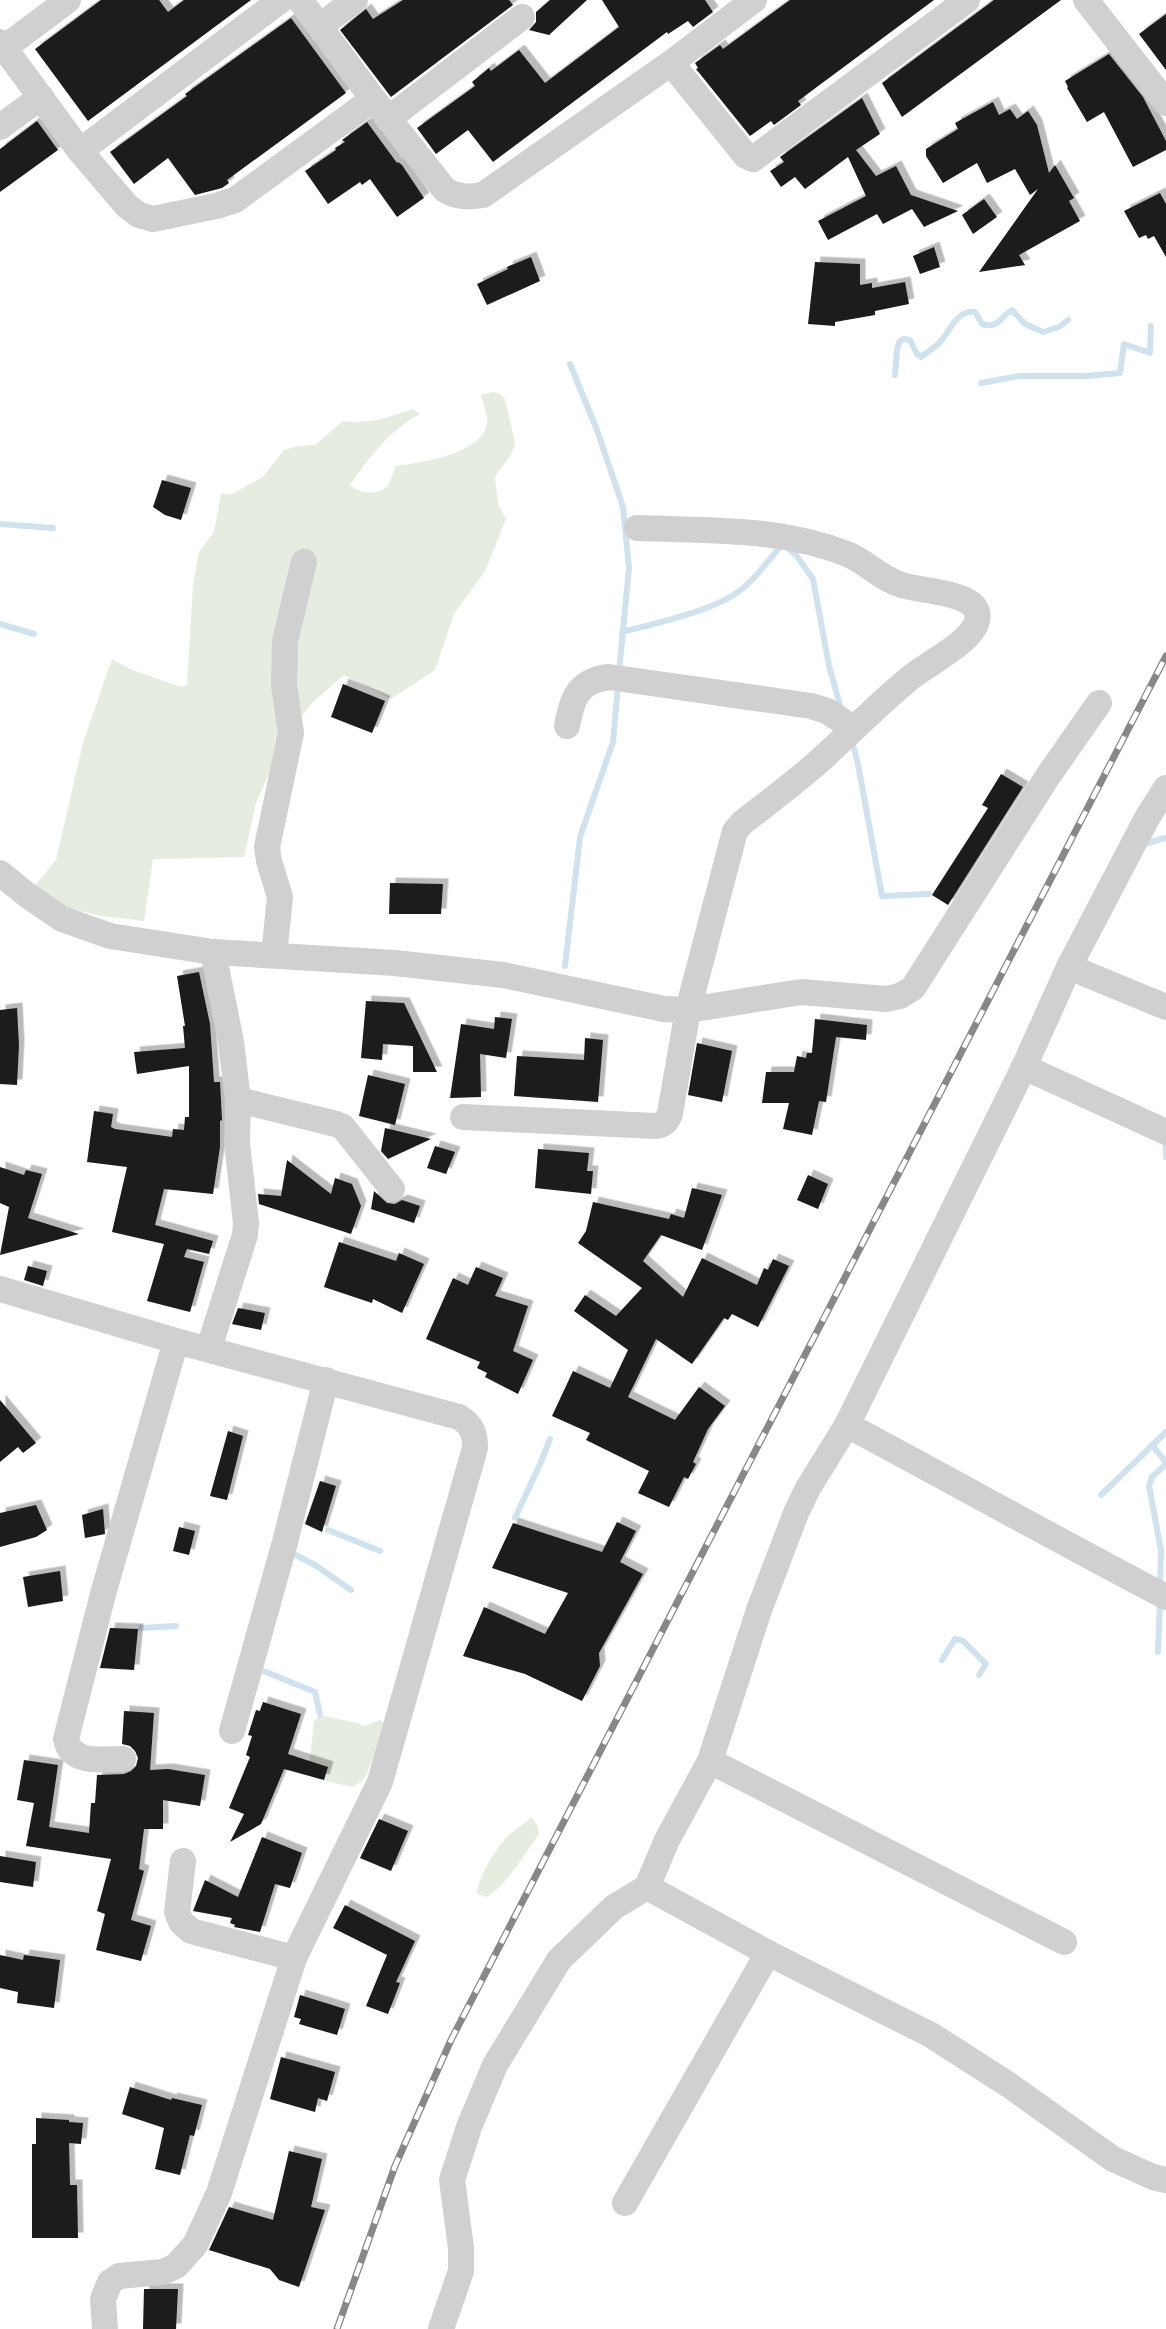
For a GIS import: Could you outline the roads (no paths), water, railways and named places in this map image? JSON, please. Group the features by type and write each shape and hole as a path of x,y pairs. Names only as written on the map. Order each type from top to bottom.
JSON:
{"street":[{"path":"68,0 2,45 80,151 127,206 139,215 153,219 235,200 522,17"},
{"path":"80,151 281,0"},
{"path":"300,0 445,190 456,196 469,197 483,195 672,63 754,0"},
{"path":"320,26 356,0"},
{"path":"672,63 746,156 753,159 967,0"},
{"path":"1086,0 1166,103"},
{"path":"0,127 41,97"},
{"path":"463,1117 662,1125 670,1113 688,1010 735,831 826,756 911,677 953,648 976,624 975,606 970,601 958,596 904,586 887,580 849,555 798,538 749,532 637,528"},
{"path":"274,954 280,897 268,861 267,847 291,733 284,685 284,652 304,562"},
{"path":"567,726 572,701 578,692 597,678 609,677 803,704 827,711 854,728"},
{"path":"0,873 62,919 110,936 213,952 395,963 503,975 664,1009 688,1010 801,992 886,999 900,996 913,988 1048,776 1099,703"},
{"path":"441,2329 461,2271 461,2248 452,2180 469,2127 495,2065 560,1960 614,1907 647,1887 668,1840 710,1761 759,1610 796,1513 808,1488 848,1425 1024,1067 1069,967 1147,818 1166,788"},
{"path":"209,1348 245,1235 246,1223 237,1143 238,1100 231,1042 213,952"},
{"path":"1069,967 1166,1007"},
{"path":"1024,1067 1166,1132"},
{"path":"238,1100 343,1127 393,1189"},
{"path":"0,1289 176,1341 459,1417 468,1423 472,1430 475,1448 380,1782 294,1958 219,2193 195,2245 176,2266 163,2272 119,2276 110,2282 102,2299 105,2329"},
{"path":"123,1759 82,1758 74,1755 66,1739 103,1594 176,1341"},
{"path":"232,1731 285,1542 326,1380"},
{"path":"848,1425 1166,1597"},
{"path":"710,1761 1064,1942"},
{"path":"183,1861 177,1912 181,1922 191,1931 294,1958"},
{"path":"647,1887 768,1953 931,2035 1009,2085 1113,2159 1153,2177 1166,2180"},
{"path":"625,2203 768,1953"}],"waterway":[{"path":"895,375 897,349 900,341 910,340 921,357 938,344 958,317 968,312 975,312 982,324 992,325 1012,310 1025,324 1043,332 1059,327 1068,320"},
{"path":"981,383 1019,376 1087,376 1120,373 1124,344 1150,353 1151,326"},
{"path":"570,364 597,430 623,507 629,568 619,672"},
{"path":"0,524 53,528"},
{"path":"622,632 701,610 731,597 753,579 783,544 796,555 813,579 829,666 842,712"},
{"path":"0,624 34,634"},
{"path":"565,966 580,837 613,742 618,685"},
{"path":"852,741 882,896 929,894"},
{"path":"1140,845 1166,838"},
{"path":"1165,1137 1166,1157"},
{"path":"1101,1495 1166,1432"},
{"path":"515,1518 550,1439"},
{"path":"1152,1445 1166,1462"},
{"path":"1160,1585 1161,1550 1149,1486 1152,1477 1166,1464"},
{"path":"328,1530 380,1551"},
{"path":"288,1551 315,1565 351,1590"},
{"path":"1158,1652 1160,1601"},
{"path":"141,1628 176,1626"},
{"path":"942,1660 955,1639 963,1641 986,1664 979,1675"},
{"path":"256,1668 315,1692 320,1714"}],"railway":[{"path":"337,2329 395,2166 451,2040 1166,656"}]}
